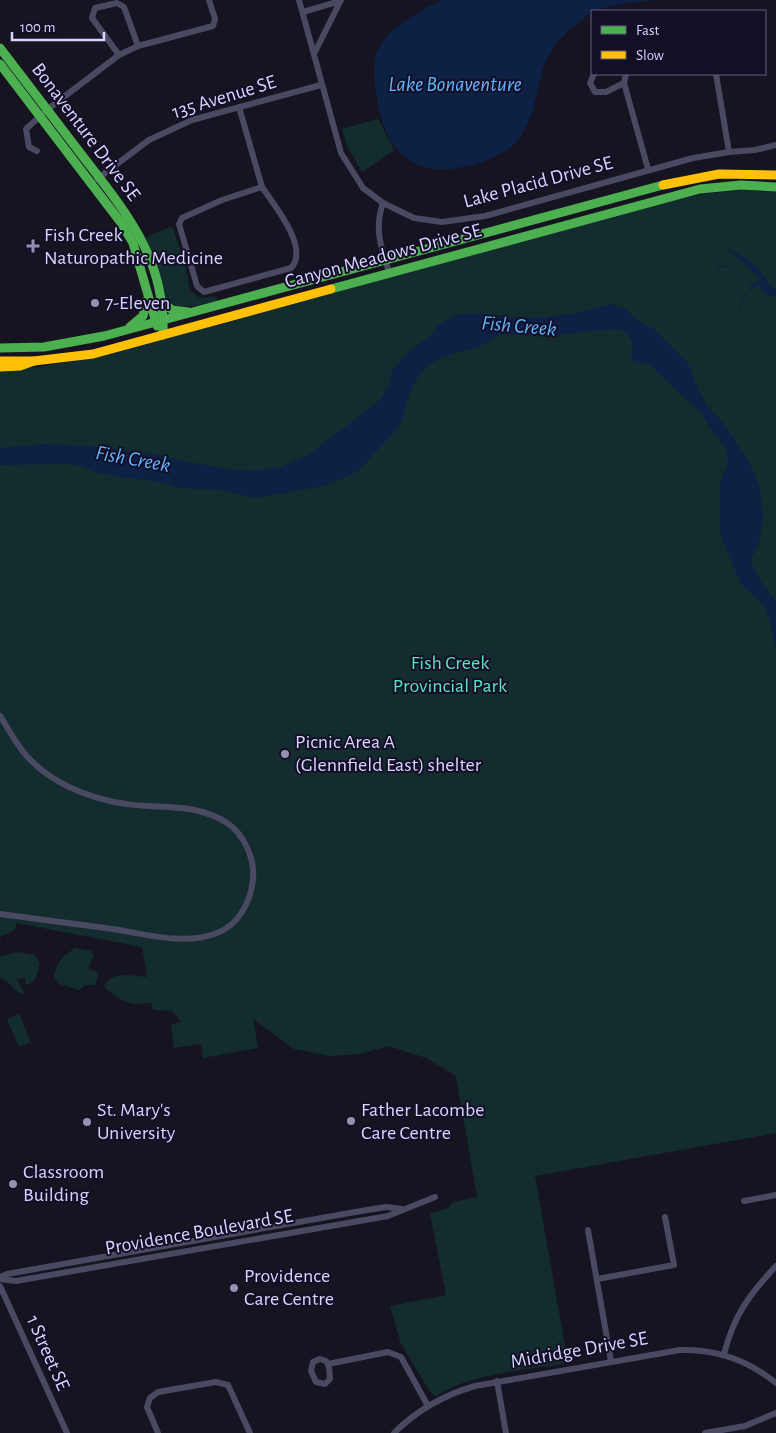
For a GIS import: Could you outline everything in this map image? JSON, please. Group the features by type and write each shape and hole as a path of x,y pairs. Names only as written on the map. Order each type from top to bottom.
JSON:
{"main road":[{"name":"Bonaventure Drive SE","path":"0,48 100,176 143,240 161,301 164,320 163,335"},
{"name":"Bonaventure Drive SE","path":"0,64 122,224 133,243 155,322 163,335"},
{"name":"Canyon Meadows Drive SE","path":"0,348 71,343 125,330 385,261 663,184 719,174 776,175"},
{"name":"Canyon Meadows Drive SE","path":"0,361 34,361 93,354 700,189 741,185 776,187"},
{"path":"125,330 144,316 148,297"},
{"path":"161,301 172,310 180,312 200,311"},
{"path":"0,367 20,366 34,361"}],"street":[{"path":"37,151 29,147 26,129 40,116 119,55 138,46 213,26 215,19 209,0"},
{"name":"Lake Placid Drive SE","path":"299,0 341,153 363,188 383,203 414,218 442,222 485,216 693,158 756,150 776,145"},
{"path":"303,12 341,0"},
{"path":"314,54 341,0"},
{"path":"119,55 92,18 95,8 118,3 124,7 138,46"},
{"path":"594,75 590,83 595,92 606,92 624,83"},
{"path":"626,75 624,83 648,169"},
{"path":"716,75 729,152"},
{"name":"135 Avenue SE","path":"92,183 149,140 192,120 321,85"},
{"path":"239,107 262,187 292,232 298,256 296,263 291,268 204,292 197,286 179,224 182,218 222,200 262,187"},
{"path":"383,203 377,219 389,272"},
{"path":"0,716 24,753 36,765 53,777 82,792 120,804 200,810 229,824 247,848 254,876 247,900 234,923 218,933 200,938 171,937 0,914"},
{"path":"744,1201 776,1195"},
{"name":"Providence Boulevard SE","path":"0,1278 17,1272 386,1207 403,1209 435,1197"},
{"path":"597,1279 674,1265 665,1217"},
{"path":"588,1230 611,1361"},
{"path":"724,1354 738,1312 758,1285 776,1266"},
{"name":"1 Street SE","path":"0,1286 67,1433"},
{"name":"Midridge Drive SE","path":"394,1433 428,1406 460,1390 497,1381 680,1350 701,1350 724,1354 756,1368 776,1384"},
{"path":"328,1364 388,1352 396,1353 401,1357 428,1406"},
{"path":"497,1381 506,1433"},
{"path":"158,1433 147,1407 152,1395 158,1392 216,1382 228,1386 250,1433"},
{"path":"705,1433 745,1426 776,1413"}],"green space":[{"path":"378,119 394,150 362,172 348,148 342,129"},
{"name":"Fish Creek Provincial Park","path":"745,190 776,192 776,1133 535,1176 568,1363 483,1377 451,1388 436,1396 430,1392 401,1344 390,1306 446,1295 430,1214 448,1208 453,1202 477,1197 456,1076 426,1058 389,1046 360,1054 331,1056 294,1049 253,1019 258,1048 203,1058 201,1044 174,1048 171,1024 181,1022 172,1011 153,1010 150,1003 136,1004 128,1002 114,995 104,986 108,981 117,976 147,977 142,947 16,923 15,930 1,936 0,941 0,370 37,367 94,358 644,207 707,193"},
{"path":"172,226 185,263 190,290 200,298 215,296 218,301 183,307 177,306 165,299 146,237"},
{"path":"76,948 91,951 94,955 88,968 97,972 98,977 95,985 85,985 79,990 59,984 54,977 61,959"},
{"path":"18,952 35,955 40,964 36,978 32,983 26,985 25,978 17,979 24,992 23,994 16,991 0,978 0,956"},
{"path":"19,1014 31,1042 19,1047 7,1019"}],"water":[{"name":"Lake Bonaventure","path":"441,0 658,0 591,10 591,13 562,37 552,50 545,64 529,121 518,141 505,152 484,161 463,167 443,169 426,167 411,161 399,151 389,137 381,119 374,70 376,55 386,37 412,16"},
{"path":"722,247 742,256 757,267 768,283 776,289 776,297 763,293 760,285 755,286 745,295 738,314 742,297 752,286 744,276 752,284 762,280 730,251"},
{"path":"724,265 744,275 724,266 719,268 719,275 712,278 718,275 718,267"},
{"name":"Fish Creek","path":"612,304 627,310 638,321 654,329 684,359 690,367 698,389 708,407 721,420 748,460 760,487 763,519 758,546 750,560 765,588 776,601 776,648 767,611 763,604 741,584 723,542 720,530 720,493 721,478 728,464 726,449 711,430 702,414 649,364 635,362 631,357 633,345 627,334 621,330 555,336 504,334 476,348 437,360 430,364 418,377 397,429 359,470 323,486 256,498 222,490 177,488 166,483 97,473 82,466 68,464 0,465 0,448 44,444 145,452 230,469 256,471 281,467 308,455 380,400 389,385 392,371 406,354 430,336 437,326 454,316 472,313 524,318 546,317 572,314"}],"traffic: fast":[{"path":"0,48 111,193 138,235 149,257 157,281 162,307 163,335"},
{"path":"0,64 122,224 133,243 157,326"},
{"path":"0,348 44,347 104,336 663,185"},
{"path":"331,289 700,189 741,185 776,187"},
{"path":"130,327 143,316 147,300"},
{"path":"161,301 172,310 188,312"}],"traffic: slow":[{"path":"663,185 719,174 776,175"},
{"path":"0,361 34,361 93,354 331,289"},
{"path":"0,367 20,366 34,361"}],"place":[{"name":"Fish Creek Naturopathic Medicine","path":"33,246"},
{"name":"7-Eleven","path":"95,303"},
{"name":"Picnic Area A (Glennfield East) shelter","path":"285,754"},
{"name":"Father Lacombe Care Centre","path":"351,1121"},
{"name":"St. Mary's University","path":"87,1122"},
{"name":"Classroom Building","path":"13,1184"},
{"name":"Providence Care Centre","path":"234,1288"}]}
